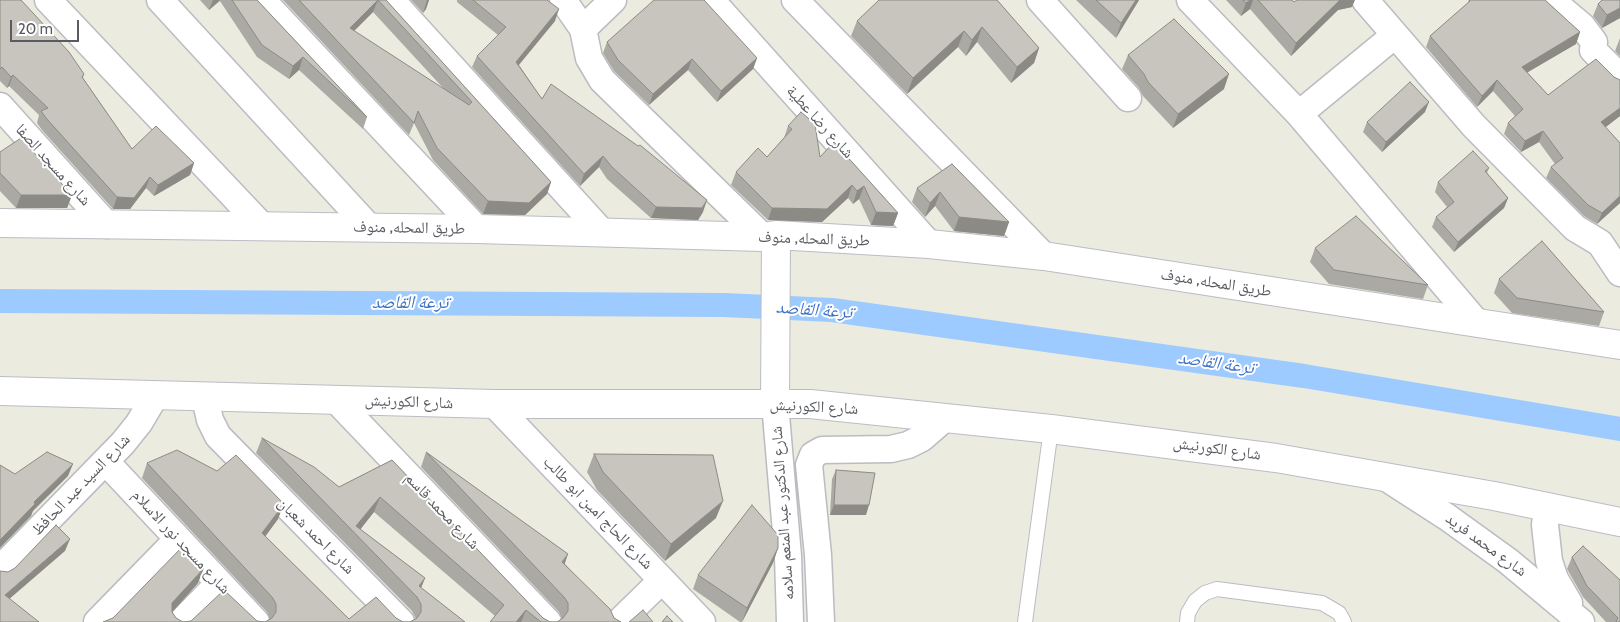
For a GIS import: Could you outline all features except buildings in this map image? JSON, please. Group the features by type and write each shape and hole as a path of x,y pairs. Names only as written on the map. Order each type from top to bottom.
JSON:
{"main road":[{"name":"طريق المحله, منوف","path":"0,223 601,231 770,236 929,244 1044,256 1620,345"},
{"path":"770,236 775,404"},
{"name":"شارع الكورنيش","path":"0,392 494,404 810,404 1177,444 1384,476 1620,522"}],"street":[{"path":"48,0 262,226"},
{"path":"160,0 369,228"},
{"path":"391,0 601,231"},
{"path":"563,0 582,29 590,58 602,80 770,236"},
{"path":"582,29 613,0"},
{"name":"شارع رضا عطية","path":"711,0 929,244"},
{"path":"795,0 1044,256"},
{"path":"1040,0 1128,98"},
{"path":"1190,0 1298,114 1477,323"},
{"path":"1365,0 1474,126 1575,228 1600,243 1620,273"},
{"path":"1551,0 1582,26 1594,42 1593,50 1620,76"},
{"path":"264,2 477,229"},
{"path":"1298,114 1395,35"},
{"name":"شارع مسجد الصفا","path":"0,106 106,224"},
{"name":"شارع السيد عبد الحافظ","path":"0,569 106,462 139,423 155,396"},
{"name":"شارع احمد شعبان","path":"205,398 210,420 218,436 401,622"},
{"name":"شارع محمد قاسم","path":"336,400 548,622"},
{"name":"شارع الحاج امين ابو طالب","path":"494,404 702,622"},
{"name":"شارع الدكتور عبد المنعم سلامه","path":"775,404 788,556 790,622"},
{"name":"شارع الدكتور عبد المنعم سلامه","path":"821,622 818,555 809,465 813,455 822,450 891,449 908,445 928,434 945,418"},
{"name":"شارع مسجد نور الاسلام","path":"106,462 256,622"},
{"name":"شارع محمد فريد","path":"1384,476 1447,517 1508,561 1582,622"},
{"name":"شارع محمد فريد","path":"1547,507 1545,525 1549,561 1563,595 1582,622"},
{"path":"97,622 178,539"},
{"path":"619,622 662,580"},
{"path":"181,622 219,583"}],"lane":[{"path":"1025,622 1051,429"},
{"path":"1186,622 1188,612 1195,601 1205,593 1217,589 1322,603 1339,613 1344,622"}],"waterway":[{"name":"ترعة القاصد","path":"0,301 724,305 832,310 1304,376 1620,429"}]}
